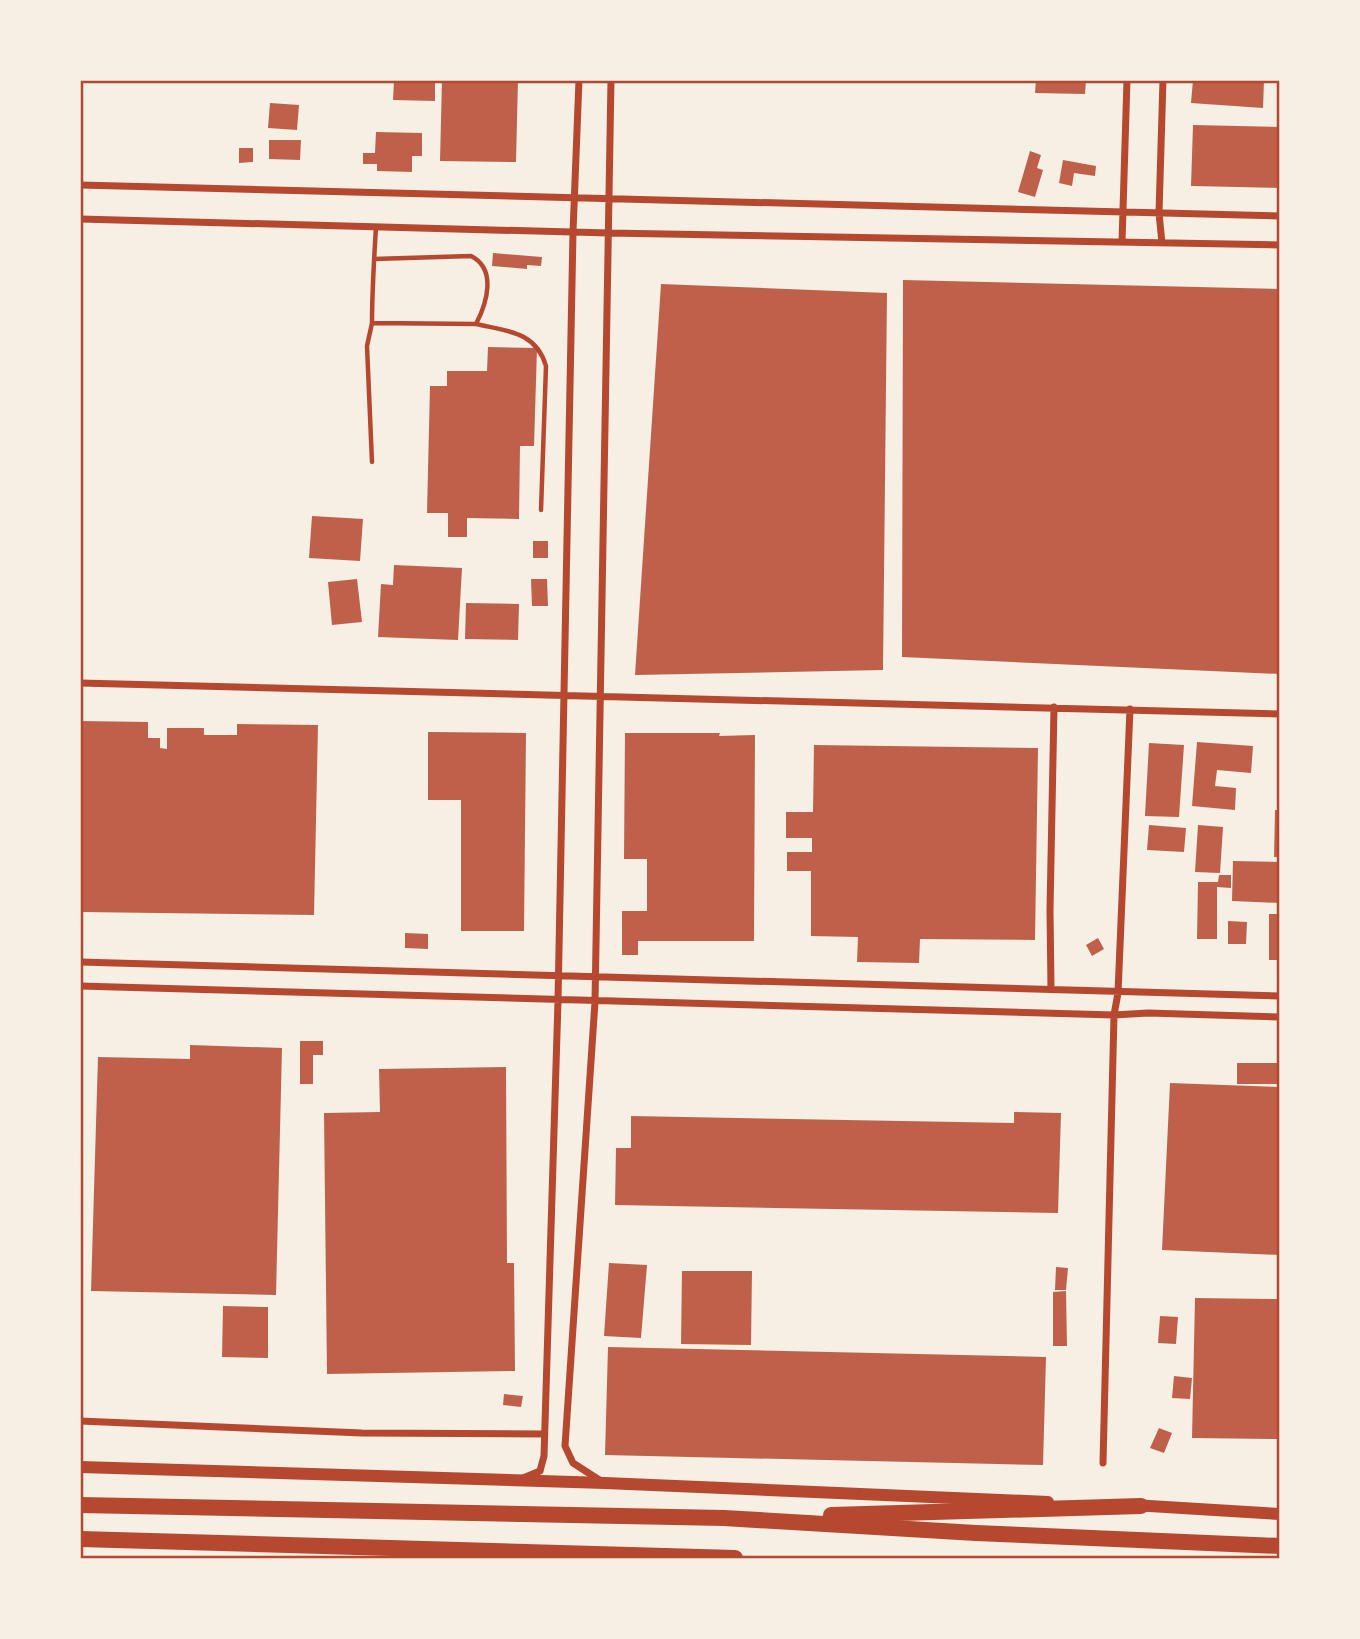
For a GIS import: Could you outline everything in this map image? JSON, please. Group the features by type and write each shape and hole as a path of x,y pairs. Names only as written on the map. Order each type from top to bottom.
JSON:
{"highway":[{"path":"80,1505 724,1518 976,1533 1279,1546"},
{"path":"724,1518 1141,1506"},
{"path":"80,1539 735,1559"}],"main road":[{"path":"80,1467 605,1483 1279,1514"}],"street":[{"path":"516,1481 540,1471 544,1456 558,1001 573,232 579,80"},
{"path":"605,1483 573,1463 565,1446 596,976 611,80"},
{"path":"1122,242 1127,80"},
{"path":"1162,243 1159,213 1163,80"},
{"path":"80,186 1279,216"},
{"path":"80,219 609,233 1279,245"},
{"path":"80,683 1279,713"},
{"path":"1051,989 1054,707"},
{"path":"1103,1463 1114,1015 1118,993 1130,709"},
{"path":"80,962 1279,996"},
{"path":"80,986 595,1002 1279,1017"},
{"path":"80,1421 362,1433 543,1434"}],"lane":[{"path":"372,462 367,346 372,323 376,227"},
{"path":"374,259 471,256 478,259 486,271 487,290 485,304 476,324"},
{"path":"372,323 476,324 518,334 534,342 543,355 546,366 541,510"}],"building":[{"path":"394,80 435,80 435,101 393,100"},
{"path":"442,80 518,80 516,162 440,161"},
{"path":"1036,80 1086,80 1085,94 1035,93"},
{"path":"1193,80 1264,80 1263,108 1191,103"},
{"path":"270,103 299,105 297,130 268,128"},
{"path":"1193,125 1280,127 1280,188 1191,186"},
{"path":"376,132 422,133 422,156 412,156 412,172 377,171 377,164 363,164 363,153 375,153"},
{"path":"269,140 301,140 300,160 269,159"},
{"path":"239,148 253,148 253,162 239,163"},
{"path":"1030,151 1041,155 1037,168 1043,170 1035,197 1018,192"},
{"path":"1063,160 1096,166 1095,176 1074,173 1072,186 1059,183"},
{"path":"493,253 542,257 541,266 527,265 527,269 492,266"},
{"path":"903,280 1280,289 1280,674 902,657"},
{"path":"661,284 887,293 883,670 635,675"},
{"path":"488,347 537,348 534,446 520,446 519,519 467,518 467,537 448,537 448,513 427,513 430,386 447,386 447,371 487,371"},
{"path":"312,516 363,519 360,561 309,558"},
{"path":"533,541 548,541 548,558 533,558"},
{"path":"394,565 462,568 458,640 378,637 381,584 393,585"},
{"path":"357,579 362,622 332,625 328,582"},
{"path":"531,579 547,579 548,606 532,606"},
{"path":"466,603 519,604 518,640 465,639"},
{"path":"80,721 148,722 148,738 160,738 160,748 167,749 167,728 204,728 204,735 237,735 237,724 318,725 314,915 80,912"},
{"path":"428,732 526,733 524,931 461,931 461,800 428,800"},
{"path":"625,733 755,735 754,941 638,941 638,955 622,955 622,911 647,911 647,859 624,859"},
{"path":"1197,742 1253,746 1251,773 1217,770 1215,786 1236,788 1235,810 1192,806"},
{"path":"1149,743 1184,745 1179,817 1145,816"},
{"path":"814,745 1038,748 1035,940 920,939 919,963 857,962 858,937 811,936 811,871 787,871 787,852 812,852 812,838 786,838 786,812 813,812"},
{"path":"1275,810 1280,810 1280,857 1274,857"},
{"path":"1149,825 1186,828 1184,852 1147,850"},
{"path":"1198,825 1223,827 1220,873 1195,872"},
{"path":"1233,861 1280,862 1280,903 1232,901"},
{"path":"1219,875 1231,875 1231,888 1217,887 1217,939 1197,939 1198,882 1218,882"},
{"path":"1269,914 1280,914 1280,960 1269,960"},
{"path":"1228,921 1247,922 1246,944 1228,944"},
{"path":"405,933 428,934 428,949 405,948"},
{"path":"1098,938 1104,949 1092,956 1086,945"},
{"path":"300,1041 323,1041 323,1055 313,1055 313,1084 300,1084"},
{"path":"190,1045 282,1048 276,1295 91,1291 98,1057 190,1059"},
{"path":"1237,1063 1280,1063 1280,1084 1237,1084"},
{"path":"506,1067 507,1263 514,1263 515,1371 327,1374 324,1113 380,1112 379,1069"},
{"path":"1170,1083 1280,1087 1280,1255 1162,1250"},
{"path":"1014,1112 1061,1113 1058,1213 615,1205 616,1148 631,1148 631,1116 1014,1123"},
{"path":"609,1263 647,1265 641,1338 604,1336"},
{"path":"1056,1267 1068,1268 1066,1290 1055,1290"},
{"path":"682,1271 752,1271 751,1345 681,1344"},
{"path":"1066,1291 1067,1346 1053,1346 1053,1292"},
{"path":"1195,1298 1280,1299 1280,1439 1192,1438"},
{"path":"223,1306 268,1307 268,1358 222,1357"},
{"path":"1160,1316 1178,1317 1176,1344 1158,1343"},
{"path":"608,1347 1046,1357 1043,1465 605,1455"},
{"path":"1174,1376 1192,1378 1190,1399 1172,1398"},
{"path":"504,1394 523,1396 521,1407 503,1405"},
{"path":"1159,1428 1172,1433 1164,1453 1150,1448"}]}
